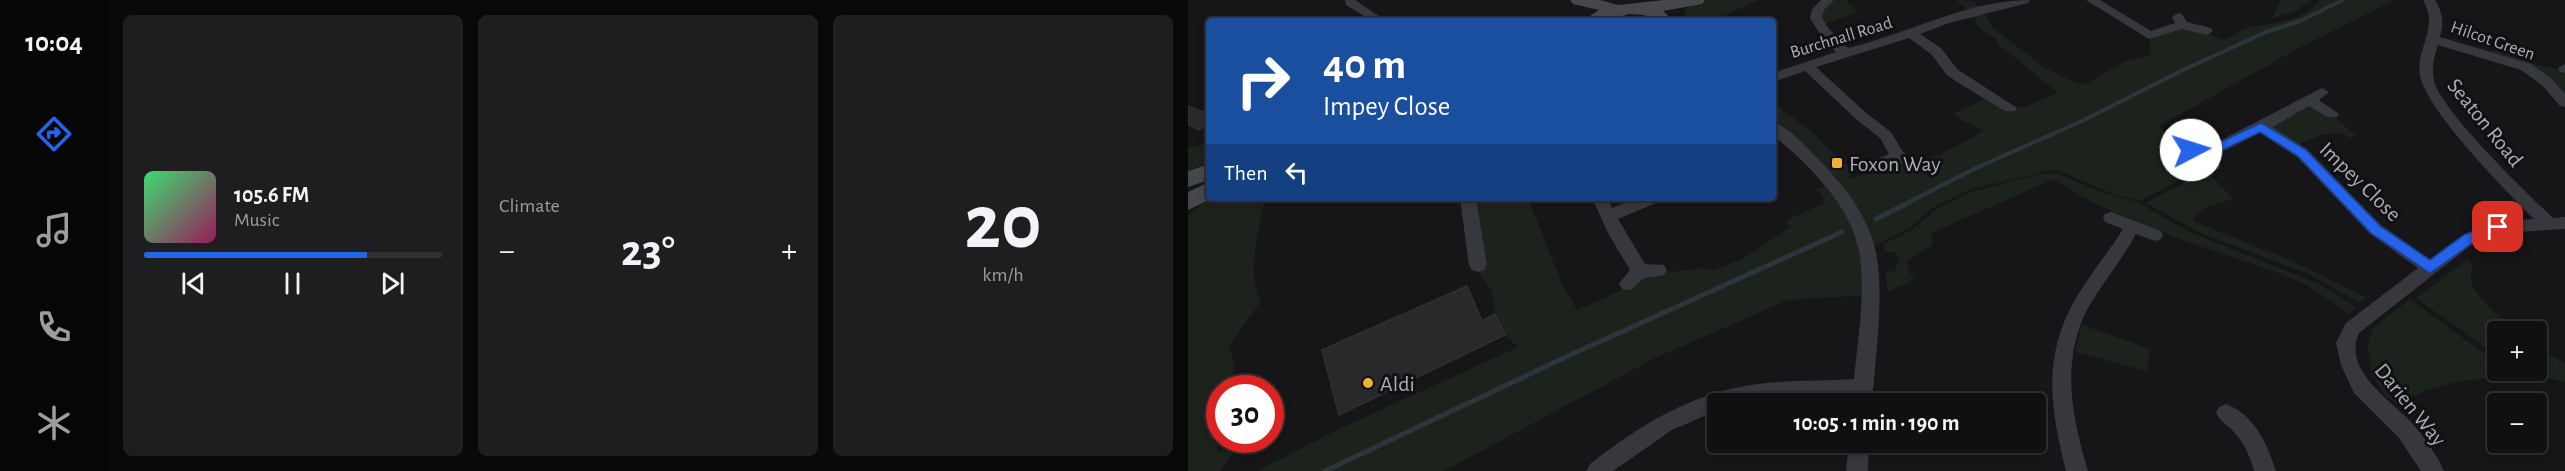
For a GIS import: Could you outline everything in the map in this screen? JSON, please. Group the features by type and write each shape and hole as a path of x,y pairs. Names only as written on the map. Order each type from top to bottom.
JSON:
{"street":[{"path":"1570,0 1579,18"},
{"path":"1579,0 1618,10 1641,9 1696,0"},
{"path":"1674,18 1701,0"},
{"path":"1828,0 1818,9 1816,18 1824,31 1845,54"},
{"name":"Burchnall Road","path":"1776,77 1878,45 1945,20 2024,0"},
{"path":"2092,0 2150,39 2180,21 2207,31"},
{"name":"Seaton Road","path":"2429,0 2435,6 2438,19 2425,70 2428,83 2435,96 2512,189 2556,223"},
{"path":"1350,2 1375,18"},
{"path":"1641,9 1655,13 1661,18"},
{"path":"1598,18 1618,10"},
{"path":"1911,33 1936,51 1952,72 2009,114 2025,107"},
{"name":"Hilcot Green","path":"2433,39 2526,67 2547,82 2565,103"},
{"path":"1807,66 1886,135 1905,159 1882,163"},
{"path":"2191,150 2208,153 2261,127 2322,92"},
{"name":"Impey Close","path":"2308,99 2332,114"},
{"name":"Impey Close","path":"2261,127 2302,153 2375,229 2430,268"},
{"path":"1777,136 1832,184 1863,235 1869,267 1862,393"},
{"path":"2208,153 2212,168"},
{"path":"1188,179 1206,173"},
{"path":"1188,202 1206,192"},
{"path":"1468,201 1478,265"},
{"path":"1601,201 1634,278 1658,270"},
{"path":"1608,216 1645,201"},
{"path":"2111,218 2155,235"},
{"name":"Darien Way","path":"2433,471 2406,431 2361,387 2350,365 2345,343 2352,327 2469,238 2498,227 2556,223"},
{"path":"2077,471 2062,404 2059,376 2063,349 2082,303 2118,253 2133,226"},
{"path":"1762,393 1799,393"},
{"path":"1597,471 1661,424 1707,405"},
{"path":"2226,413 2239,421 2250,433 2265,471"},
{"path":"1857,471 1858,453"}],"shaded area":[{"path":"1701,0 1758,0 1719,18 1683,18 1687,13 1683,10"},
{"path":"1828,0 1845,0 1856,10 1855,13 1821,25 1817,14"},
{"path":"1956,0 1973,1 1984,11 1992,27 2045,68 2078,84 2087,83 2126,61 2151,55 2149,35 2182,25 2225,40 2241,30 2298,17 2314,7 2320,0 2391,0 2295,50 2159,126 2176,144 2181,155 2191,150 2208,153 2212,168 2185,177 2141,201 2118,196 2057,170 1969,190 1932,208 1909,229 1866,249 1869,295 1788,300 1653,359 1444,471 1257,471 1339,429 1518,347 1505,335 1495,312 1492,291 1475,268 1468,201 1529,201 1562,284 1577,310 1620,291 1628,284 1658,270 1671,272 1704,268 1713,270 1743,259 1790,227 1785,221 1824,203 1823,196 1816,189 1840,181 1776,123 1776,104 1818,137 1816,138 1855,172 1847,178 1853,178 1898,156 1911,163 1940,155 1983,131 1954,114 1988,97 2010,108 2025,107 2058,93 1997,43 1997,40 1978,27 1973,14"},
{"path":"2281,0 2312,0 2294,12 2272,18"},
{"path":"2473,46 2491,51 2496,49 2534,64 2565,71 2565,99 2555,85"},
{"path":"2308,99 2332,114 2356,136 2351,138 2339,133 2321,135 2292,147 2261,127"},
{"path":"1206,144 1206,164 1188,170 1188,147"},
{"path":"2203,172 2207,172 2233,198 2206,207 2193,221 2290,260 2367,298 2359,303 2311,275 2198,232 2146,203"},
{"path":"2057,173 2101,192 2137,202 2192,233 2319,284 2356,307 2349,313 2301,282 2140,224 2081,196 2054,179 1931,233 1933,245 1907,261 1910,274 1915,276 1908,284 1887,291 1886,272 1895,271 1899,261 1895,252 1885,252 1884,244 1910,231 1938,208 1971,192 2039,174"},
{"path":"1206,201 1264,201 1254,264 1254,277 1261,301 1229,346 1235,365 1233,375 1206,375 1206,453 1234,453 1220,471 1188,471 1188,215"},
{"path":"2468,259 2472,266 2473,287 2490,308 2505,321 2487,321 2487,349 2416,298"},
{"path":"2410,299 2487,356 2487,378 2440,386 2397,405 2384,394 2372,375 2368,345 2372,329"},
{"path":"2082,325 2150,349 2147,371 2075,352"},
{"path":"2547,353 2565,364 2565,382 2547,378"}],"building":[{"path":"1188,106 1202,112 1206,110 1206,125 1199,130 1188,125"},
{"name":"Aldi","path":"1467,286 1482,321 1495,314 1505,335 1339,415 1322,350"}],"waterway":[{"path":"1907,203 1976,168 2082,121 2183,70 2266,32 2300,21 2343,0"},
{"path":"1876,219 1910,202"},
{"path":"1325,471 1568,356 1842,232"}],"place":[{"name":"Foxon Way","path":"1837,163"},
{"name":"Aldi","path":"1368,383"}],"route":[{"path":"2191,150 2208,153 2261,127 2302,153 2375,229 2430,268 2469,238 2498,227"}]}
